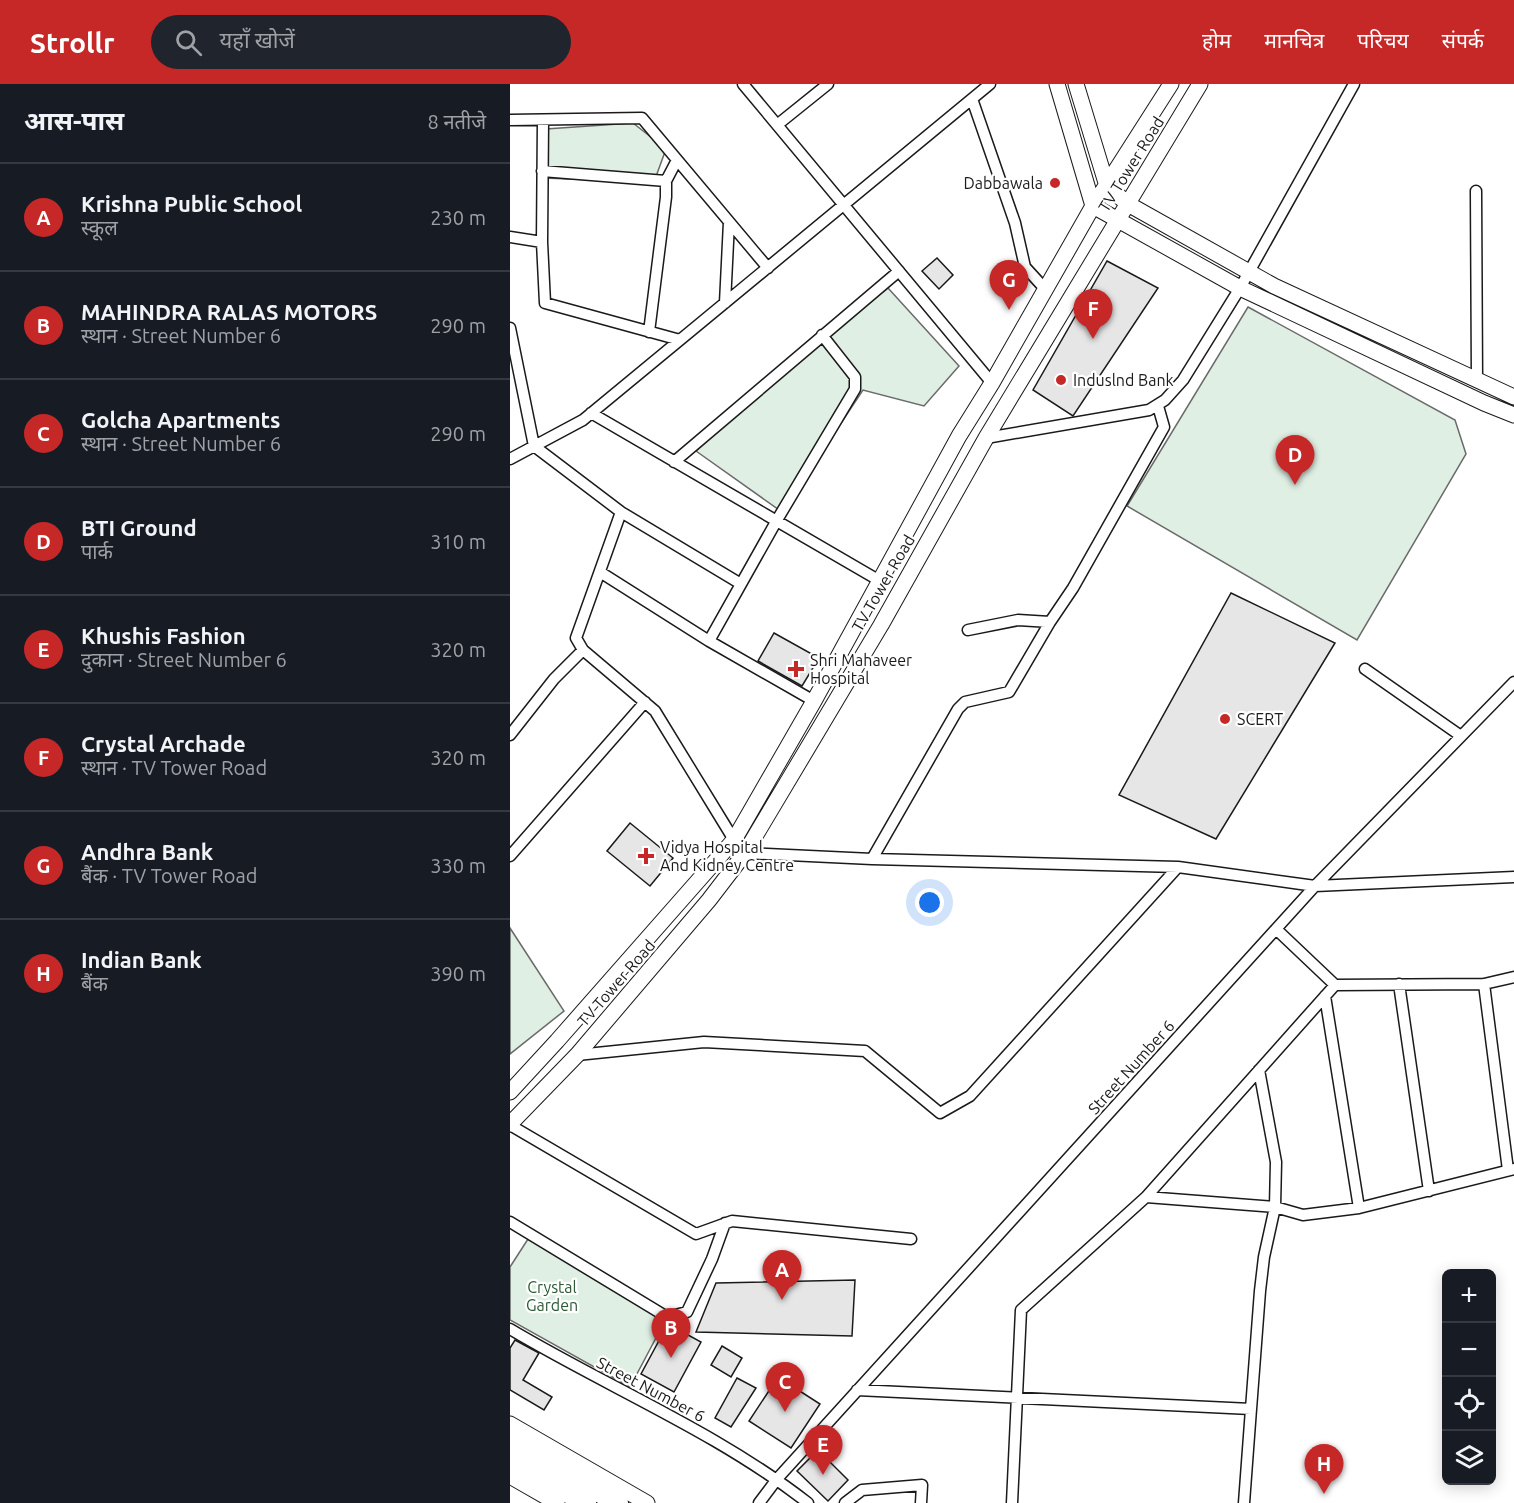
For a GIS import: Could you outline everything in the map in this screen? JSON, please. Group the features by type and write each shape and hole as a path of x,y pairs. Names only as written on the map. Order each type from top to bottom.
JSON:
{"highway":[{"path":"510,1440 618,1503"},
{"path":"510,1459 586,1503"}],"main road":[{"path":"1057,84 1093,206 1240,288 1514,415"},
{"path":"1076,84 1107,186 1128,204 1249,273 1514,397"},
{"name":"TV Tower Road","path":"510,1092 734,840 814,701 959,436 992,383 1093,206 1172,84"},
{"name":"TV Tower Road","path":"510,1124 577,1055 709,900 745,853 881,624 986,438 1200,84"},
{"path":"1357,344 1365,327"},
{"path":"510,1424 647,1503"},
{"path":"510,1476 556,1503"}],"street":[{"path":"743,84 992,383"},
{"path":"777,125 828,84"},
{"path":"510,459 583,420 990,84"},
{"path":"986,438 1137,412 1158,406 1183,380 1240,288 1354,84"},
{"path":"972,99 1015,223 1025,267 1046,290"},
{"path":"510,120 642,118 768,268"},
{"path":"543,120 542,242 545,303 680,340"},
{"path":"649,332 666,181 677,160"},
{"path":"542,171 666,181"},
{"path":"1476,191 1477,381"},
{"path":"725,303 729,222"},
{"path":"510,237 542,242"},
{"path":"674,462 899,271"},
{"path":"510,328 534,446 621,512 741,584"},
{"path":"709,641 777,520 855,389 855,377 822,335"},
{"path":"872,859 958,708 965,702 1009,692 1073,588 1164,426 1158,406"},
{"path":"591,413 880,581"},
{"path":"621,512 576,638 583,650 656,711 734,840"},
{"path":"600,572 709,641 814,701"},
{"path":"968,630 1018,620 1050,622"},
{"path":"510,735 554,679 583,650"},
{"path":"1365,669 1461,736"},
{"name":"Street Number 6","path":"777,1479 1315,886 1514,682"},
{"path":"510,856 645,702"},
{"path":"745,853 872,859 1178,867 1315,886 1514,877"},
{"path":"577,1055 704,1042 866,1051 940,1113 970,1096 1178,867"},
{"path":"1276,929 1335,985 1484,984 1514,976"},
{"path":"1399,984 1429,1191"},
{"path":"1146,1197 1275,1207 1303,1215 1359,1208 1511,1170 1484,984"},
{"path":"1011,1503 1021,1310 1146,1197 1335,985"},
{"path":"1325,996 1359,1208"},
{"path":"1244,1503 1260,1291 1264,1257 1275,1207 1276,1162 1259,1070"},
{"path":"510,1124 696,1234 732,1221 911,1239"},
{"path":"510,1222 667,1317 687,1312 712,1259 725,1223"},
{"name":"Street Number 6","path":"510,1329 709,1437 777,1479 808,1503"},
{"path":"857,1390 1251,1409"},
{"path":"759,1503 777,1479"},
{"path":"845,1503 862,1490 922,1485 921,1503"}],"green space":[{"path":"633,123 666,149 654,182 543,178 546,129"},
{"path":"888,288 959,366 924,406 863,390 782,512 696,451 814,343"},
{"path":"1248,307 1455,420 1466,454 1357,640 1127,506"},
{"path":"510,928 564,1011 510,1054"},
{"name":"Crystal Garden","path":"528,1239 667,1317 630,1387 510,1320 510,1267"}],"building":[{"path":"937,258 953,275 939,289 922,271"},
{"path":"1107,261 1158,288 1073,416 1033,390"},
{"name":"SCERT","path":"1231,593 1335,643 1216,839 1119,795"},
{"path":"774,633 819,658 802,686 758,661"},
{"path":"630,823 673,858 650,886 607,851"},
{"path":"855,1280 852,1336 696,1332 716,1283"},
{"path":"668,1324 701,1342 674,1392 641,1374"},
{"path":"515,1340 539,1353 523,1380 552,1397 544,1410 510,1390 510,1348"},
{"path":"722,1346 742,1358 731,1377 711,1365"},
{"path":"778,1377 820,1404 791,1448 749,1421"},
{"path":"737,1378 756,1388 731,1427 715,1418"},
{"path":"815,1453 828,1460 848,1480 828,1501 797,1471"}],"place":[{"name":"Dabbawala","path":"1055,183"},
{"name":"Andhra Bank","path":"1009,310"},
{"name":"Crystal Archade","path":"1093,339"},
{"name":"Induslnd Bank","path":"1061,380"},
{"name":"BTI Ground","path":"1295,485"},
{"name":"Shri Mahaveer Hospital","path":"796,669"},
{"name":"SCERT","path":"1225,719"},
{"name":"Vidya Hospital And Kidney Centre","path":"646,856"},
{"name":"Krishna Public School","path":"782,1300"},
{"name":"MAHINDRA RALAS MOTORS","path":"671,1358"},
{"name":"Golcha Apartments","path":"785,1412"},
{"name":"Khushis Fashion","path":"823,1475"},
{"name":"Indian Bank","path":"1324,1494"}]}
